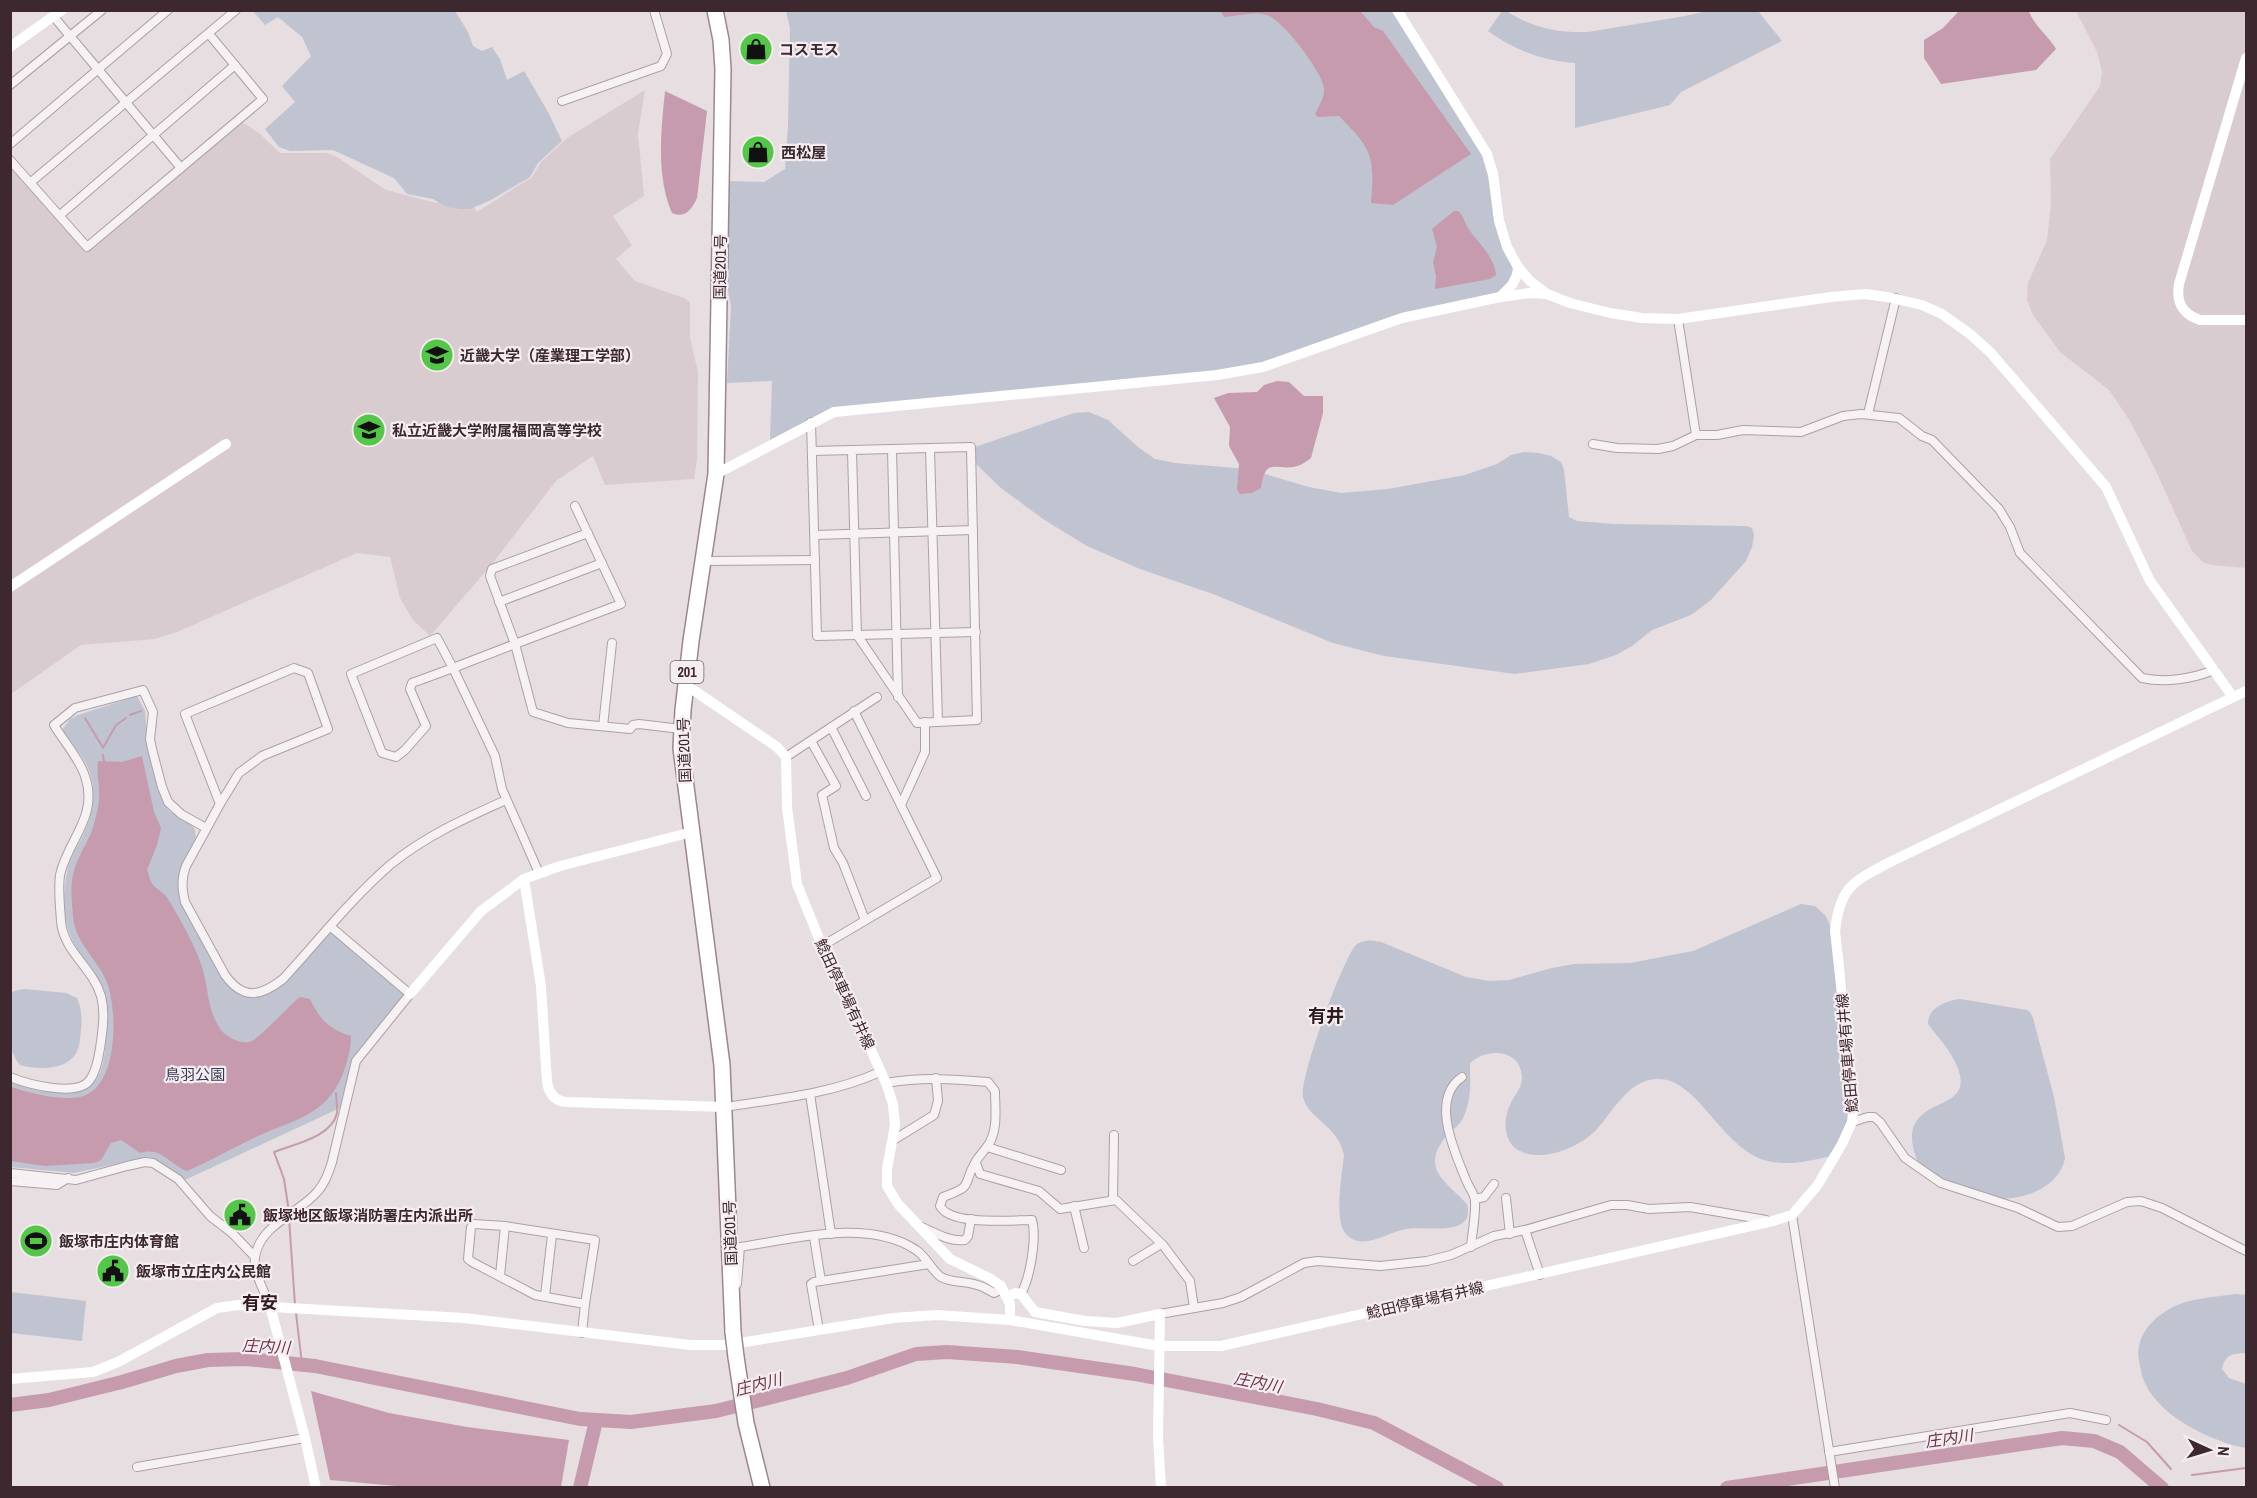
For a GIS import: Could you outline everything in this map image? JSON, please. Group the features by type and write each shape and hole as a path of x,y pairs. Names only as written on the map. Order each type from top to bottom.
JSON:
{"highway":[{"name":"国道201号","path":"715,10 721,40 723,69 716,474 681,729 683,769 718,1017 725,1107 733,1332 746,1423 762,1488"}],"street":[{"path":"10,85 71,38 102,10"},
{"path":"10,144 168,10"},
{"path":"31,182 236,10"},
{"path":"562,101 661,66 667,54 654,10"},
{"path":"1397,10 1486,154 1493,174 1502,235 1518,267 1530,281 1547,294 1570,303 1642,318 1678,319 1865,294 1896,298 1922,305 1942,314 1991,353 2106,487 2150,581 2233,697"},
{"path":"10,47 54,13 71,38 181,168"},
{"path":"10,160 87,247 263,99 209,34"},
{"path":"2247,58 2177,296 2181,308 2193,318 2247,320"},
{"path":"60,215 235,65"},
{"path":"1500,297 1512,285 1518,267"},
{"path":"716,474 811,422 834,412 1228,373 1263,367 1402,318 1500,297 1529,293 1547,294"},
{"path":"1868,414 1896,298"},
{"path":"1678,319 1696,435"},
{"path":"1593,444 1658,450 1696,435 1718,435 1743,430 1801,432 1843,416 1868,414 1899,418 1922,436 1932,440 1998,509 2010,527 2020,553 2142,678 2160,682 2214,670"},
{"path":"811,422 817,636 976,632"},
{"path":"10,587 226,444"},
{"path":"812,451 971,447 977,720 917,723 856,635 852,451"},
{"path":"930,449 938,722"},
{"path":"892,450 898,697"},
{"path":"539,873 506,800 495,756 453,668 437,638 351,674 382,753 396,757 426,726 410,689 412,683 453,668 621,604 575,506"},
{"path":"815,535 973,530"},
{"path":"588,533 492,569 490,576 515,644 533,712 568,723 630,729 633,725 639,724 681,729"},
{"path":"704,561 815,560"},
{"path":"499,602 602,563"},
{"path":"603,726 612,642"},
{"path":"220,804 185,714 294,668 308,673 328,729 262,756 240,773 206,828 182,877 185,902 232,986 249,993 265,992 283,979 367,888 414,847 434,834 506,800"},
{"path":"686,685 777,747 786,757 877,698"},
{"path":"10,1077 24,1083 75,1089 90,1080 98,1060 101,1039 104,1010 102,998 97,986 66,941 62,928 60,903 60,877 65,858 80,833 87,813 89,796 86,777 54,725 75,708 143,690 153,712 150,739 168,802 181,814 206,828"},
{"name":"鯰田停車場有井線","path":"10,1379 93,1372 118,1362 217,1308 238,1305 464,1318 690,1345 727,1345 915,1316 976,1316 1159,1346 1221,1346 1773,1221 1792,1215 1817,1186 1852,1122 1854,1103 1835,931 1837,909 1845,892 1857,879 1890,862 2247,691"},
{"path":"822,946 937,878 854,711"},
{"path":"901,805 925,752 925,722"},
{"path":"831,727 866,796"},
{"path":"811,741 836,786 822,795 834,848 843,863 865,920"},
{"name":"鯰田停車場有井線","path":"786,757 787,807 797,884 822,946 886,1083 894,1114 887,1186 898,1204 950,1259 989,1278 1005,1293"},
{"path":"316,1488 279,1339 258,1275 255,1257 264,1237 272,1228 319,1191 327,1177 356,1061 481,911 524,879 692,832"},
{"path":"524,879 541,986 548,1082 552,1095 556,1099 566,1102 725,1107 810,1094 855,1083 880,1072"},
{"path":"331,927 410,994"},
{"path":"1462,1077 1453,1083 1447,1097 1446,1115 1458,1159 1475,1199 1471,1247"},
{"path":"886,1083 936,1078 988,1083 993,1086 995,1127 987,1147 976,1162 967,1186 963,1190 944,1197 940,1206 946,1213 971,1219 1032,1220 1035,1244 1026,1286 1021,1294"},
{"path":"892,1141 934,1114 938,1101 936,1078"},
{"path":"810,1094 831,1234"},
{"path":"1852,1122 1874,1117 1905,1158 1941,1183 2018,1208 2058,1227 2072,1226 2127,1202 2141,1201 2162,1208 2247,1251"},
{"path":"1113,1200 1114,1135"},
{"path":"987,1147 1061,1170"},
{"path":"10,1173 83,1179 145,1162 159,1166 188,1189 210,1216 232,1233 255,1257"},
{"path":"976,1162 980,1174 1039,1191 1060,1209 1113,1200 1122,1204 1161,1244 1190,1281 1194,1308"},
{"path":"10,1181 57,1185 68,1179"},
{"path":"1475,1199 1484,1197 1494,1184"},
{"path":"1506,1198 1509,1234"},
{"path":"732,1294 737,1287 740,1247 831,1234 868,1232 890,1237 918,1251 939,1275 946,1279 978,1285 994,1293 1021,1294 1035,1312 1064,1318 1117,1323 1241,1298 1304,1263 1317,1261 1380,1266 1443,1257 1494,1236 1525,1230 1611,1205 1627,1204 1649,1209 1679,1206 1773,1221"},
{"path":"1074,1206 1084,1248"},
{"path":"1792,1215 1835,1488"},
{"path":"916,1223 947,1239 961,1241 968,1236 971,1219"},
{"path":"582,1333 595,1240 505,1226 474,1224 471,1227 468,1259 535,1295 585,1304"},
{"path":"500,1276 505,1226"},
{"path":"1525,1230 1540,1275"},
{"path":"545,1296 552,1235"},
{"path":"814,1237 821,1281"},
{"path":"1132,1261 1161,1244"},
{"path":"819,1330 811,1284 929,1264"},
{"path":"1005,1293 1011,1311 1010,1320"},
{"path":"1160,1314 1158,1396 1161,1488"},
{"path":"1829,1453 2070,1413 2106,1420"},
{"path":"137,1467 305,1438"}],"shaded area":[{"path":"1223,10 1360,11 1374,27 1383,31 1471,154 1393,205 1371,203 1372,174 1369,154 1358,137 1339,116 1318,117 1315,114 1323,98 1324,88 1322,80 1301,47 1282,26 1267,15 1224,17 1221,12"},
{"path":"1959,11 2029,11 2056,49 2036,70 1941,84 1924,58 1924,40 1943,28"},
{"path":"2076,11 2246,11 2246,568 2212,565 2203,562 2192,551 2155,469 2130,421 2109,390 2060,352 2033,315 2027,300 2028,283 2047,240 2051,204 2050,159 2100,86 2102,72 2097,52"},
{"name":"近畿大学（産業理工学部）","path":"645,90 638,134 644,196 613,216 632,245 616,259 635,281 690,302 690,338 698,372 697,459 694,479 605,485 593,456 556,481 492,564 430,636 413,620 400,598 390,557 357,553 177,632 155,639 81,645 11,694 10,166 88,251 242,122 259,133 280,153 327,153 337,157 386,190 436,203 462,189 477,212 532,177 541,162 567,138"},
{"path":"665,91 707,111 697,198 690,209 681,215 672,213 664,184 661,137"},
{"path":"1454,211 1460,213 1489,256 1496,275 1490,279 1435,289 1436,276 1433,262 1437,247 1432,229"},
{"path":"1277,381 1289,382 1304,396 1323,396 1323,413 1311,458 1297,466 1269,468 1263,478 1261,488 1252,493 1240,494 1237,490 1239,464 1229,446 1230,427 1214,398 1228,393 1257,392 1264,385"},
{"name":"鳥羽公園","path":"142,756 154,812 161,828 147,870 153,884 167,897 194,947 204,972 210,1006 221,1030 234,1039 249,1042 260,1035 300,997 310,999 326,1023 351,1036 346,1067 327,1100 307,1115 187,1171 154,1152 140,1153 121,1140 111,1143 101,1160 94,1163 45,1166 11,1161 11,1087 56,1097 83,1096 95,1089 109,1062 113,1026 110,993 102,972 78,934 73,916 72,880 93,827 99,803 98,761 122,762"},
{"path":"311,1391 389,1413 467,1427 569,1440 561,1487 418,1488 330,1480"}],"green space":[{"path":"253,11 455,11 468,32 473,46 482,51 492,47 500,59 507,80 524,71 562,141 538,163 530,177 489,201 470,209 447,207 433,199 407,194 394,178 333,150 290,151 279,147 265,129 295,102 282,86 311,56 302,37 278,17 265,25"},
{"path":"786,11 1392,11 1481,152 1514,266 1510,284 1499,293 1263,362 1222,370 831,409 770,441 772,381 727,383 731,308 726,273 728,181 764,182 785,169 790,28"},
{"path":"1502,11 1546,28 1588,32 1707,11 1758,11 1782,41 1681,92 1670,105 1575,128 1575,63 1552,60 1529,53 1508,44 1488,31"},
{"path":"1089,412 1108,420 1155,459 1175,463 1248,469 1309,487 1341,493 1388,489 1465,475 1497,464 1511,455 1524,452 1539,453 1561,462 1564,470 1569,517 1577,521 1614,524 1746,526 1752,528 1754,535 1752,547 1746,561 1711,600 1691,615 1652,630 1616,655 1589,664 1515,674 1384,656 1333,643 1213,594 1140,569 1087,546 1043,519 1001,488 975,463 972,448 1074,413"},
{"name":"鳥羽公園","path":"137,696 145,711 148,748 158,790 169,811 192,825 195,830 196,840 187,858 182,897 222,975 252,997 264,996 281,984 330,932 337,934 404,993 405,998 363,1048 342,1107 183,1181 159,1161 149,1157 74,1173 11,1167 10,1081 51,1091 82,1090 90,1086 98,1077 105,1051 108,1016 106,1000 99,983 71,936 64,908 68,867 90,819 93,803 92,779 81,755 62,730 70,719 78,715"},
{"path":"1801,904 1815,906 1826,916 1842,955 1847,989 1851,1055 1848,1128 1831,1156 1784,1163 1768,1161 1752,1155 1737,1144 1686,1090 1672,1082 1658,1079 1648,1080 1630,1090 1597,1129 1582,1141 1552,1154 1531,1155 1516,1149 1508,1139 1506,1132 1507,1112 1522,1081 1520,1068 1510,1056 1485,1054 1470,1063 1470,1091 1466,1111 1460,1123 1439,1146 1436,1156 1435,1165 1438,1173 1467,1204 1468,1215 1464,1222 1446,1228 1406,1229 1367,1241 1352,1239 1345,1233 1339,1207 1344,1155 1341,1145 1336,1136 1310,1111 1303,1097 1314,1045 1341,974 1355,946 1361,942 1381,942 1466,977 1489,981 1509,980 1574,964 1630,963 1693,951"},
{"path":"24,989 66,993 77,998 81,1018 80,1042 74,1056 61,1065 36,1068 20,1065 15,1058 9,1031 11,994"},
{"path":"1960,999 2027,1010 2033,1018 2054,1097 2065,1158 2056,1177 2039,1190 2016,1197 1990,1199 1964,1195 1940,1185 1923,1169 1913,1147 1913,1130 1919,1118 1958,1092 1961,1082 1957,1066 1928,1024 1934,1009 1949,1001"},
{"path":"11,1292 86,1301 82,1341 11,1333"},
{"path":"2246,1295 2246,1353 2230,1355 2225,1360 2222,1369 2229,1378 2246,1384 2246,1448 2203,1434 2162,1407 2144,1380 2138,1352 2142,1336 2152,1322 2165,1311 2204,1298"}],"waterway":[{"path":"130,715 141,711"},
{"path":"85,718 102,746"},
{"path":"103,748 116,725 126,718"},
{"path":"103,755 104,762"},
{"path":"289,1212 284,1179 274,1152 311,1138 328,1128 337,1113 336,1093"},
{"path":"289,1218 295,1305"},
{"path":"296,1313 302,1364"},
{"name":"庄内川","path":"10,1405 49,1400 176,1366 208,1360 246,1359 315,1366 580,1419 631,1422 716,1411 847,1378 916,1354 947,1352 1017,1357 1135,1374 1317,1409 1374,1423 1497,1488"},
{"path":"580,1488 596,1421"},
{"path":"2119,1425 2147,1442 2171,1469"},
{"name":"庄内川","path":"1727,1488 2062,1438 2094,1441 2120,1452 2162,1488"},
{"path":"2192,1475 2246,1468"}],"place":[{"name":"コスモス","path":"756,49"},
{"name":"西松屋","path":"758,152"},
{"name":"近畿大学（産業理工学部）","path":"437,355"},
{"name":"私立近畿大学附属福岡高等学校","path":"369,430"},
{"name":"飯塚地区飯塚消防署庄内派出所","path":"240,1215"},
{"name":"飯塚市庄内体育館","path":"36,1241"},
{"name":"飯塚市立庄内公民館","path":"113,1271"}],"district":[{"name":"有井","path":"1326,1015"},
{"name":"有安","path":"260,1302"}]}
